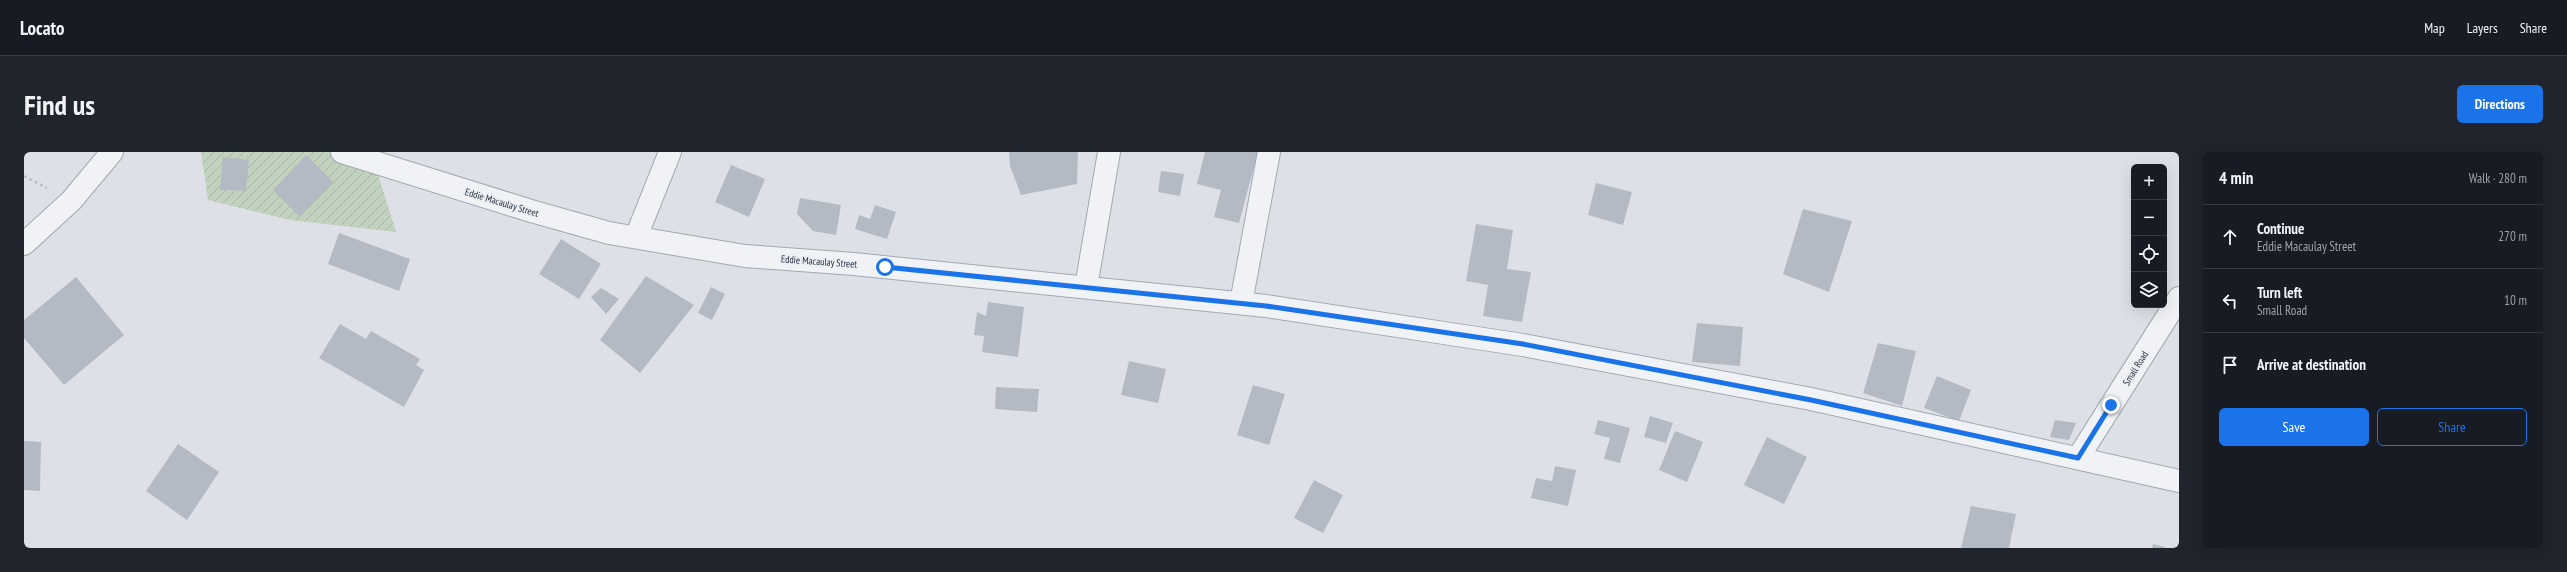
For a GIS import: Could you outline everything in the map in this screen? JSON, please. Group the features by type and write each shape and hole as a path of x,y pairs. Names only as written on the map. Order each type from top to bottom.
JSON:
{"street":[{"path":"24,244 71,201 112,152"},
{"name":"Eddie Macaulay Street","path":"342,152 531,211 609,233 745,256 854,264 1241,303 1523,344 1811,400 2179,481"},
{"path":"636,237 670,152"},
{"path":"1086,287 1109,152"},
{"path":"1241,303 1270,152"},
{"name":"Small Road","path":"2078,458 2179,298"}],"green space":[{"path":"201,152 371,152 396,232 290,220 208,200"}],"building":[{"path":"1009,152 1078,152 1077,184 1021,195 1010,166"},
{"path":"1205,152 1258,152 1239,223 1214,217 1221,190 1197,184"},
{"path":"306,155 333,182 299,216 273,190"},
{"path":"223,157 249,160 246,191 220,190"},
{"path":"731,165 765,179 749,217 715,202"},
{"path":"1161,171 1184,174 1180,196 1158,192"},
{"path":"1596,183 1632,192 1623,225 1588,215"},
{"path":"800,198 841,205 836,235 813,231 797,214"},
{"path":"875,205 896,212 887,239 855,229 859,215 870,219"},
{"path":"1803,209 1852,221 1829,292 1783,274"},
{"path":"1476,224 1513,230 1507,269 1531,272 1522,322 1483,316 1488,285 1466,281"},
{"path":"339,233 410,259 399,291 328,264"},
{"path":"561,239 601,264 579,299 539,274"},
{"path":"646,276 694,305 640,373 600,340"},
{"path":"76,277 124,335 64,385 24,338 24,320"},
{"path":"711,287 725,294 712,320 698,313"},
{"path":"601,288 619,299 606,314 591,297"},
{"path":"988,302 1024,307 1018,357 982,352 984,336 974,335 977,312 986,316"},
{"path":"1697,323 1743,327 1740,366 1692,362"},
{"path":"340,324 366,339 371,331 420,359 416,365 424,370 404,407 319,358"},
{"path":"1878,343 1916,351 1902,406 1863,393"},
{"path":"1129,361 1166,369 1158,403 1121,395"},
{"path":"1937,376 1971,390 1959,421 1924,408"},
{"path":"1253,385 1285,394 1269,445 1237,435"},
{"path":"996,387 1039,389 1037,412 995,409"},
{"path":"1650,416 1673,423 1666,443 1644,437"},
{"path":"1598,420 1630,428 1620,463 1604,459 1610,438 1594,434"},
{"path":"2055,420 2076,423 2069,440 2050,437"},
{"path":"1675,431 1703,442 1687,482 1659,470"},
{"path":"1767,437 1807,457 1784,504 1744,485"},
{"path":"24,441 41,442 40,491 24,490"},
{"path":"178,444 219,472 187,520 146,491"},
{"path":"1555,466 1576,470 1568,506 1531,498 1536,478 1552,481"},
{"path":"1314,480 1343,495 1323,533 1294,518"},
{"path":"1971,506 2016,514 2009,548 1961,548"},
{"path":"2153,544 2165,547 2165,548 2152,548"}],"route":[{"path":"885,267 1266,306 1523,344 1811,400 2078,458 2111,405"}]}
